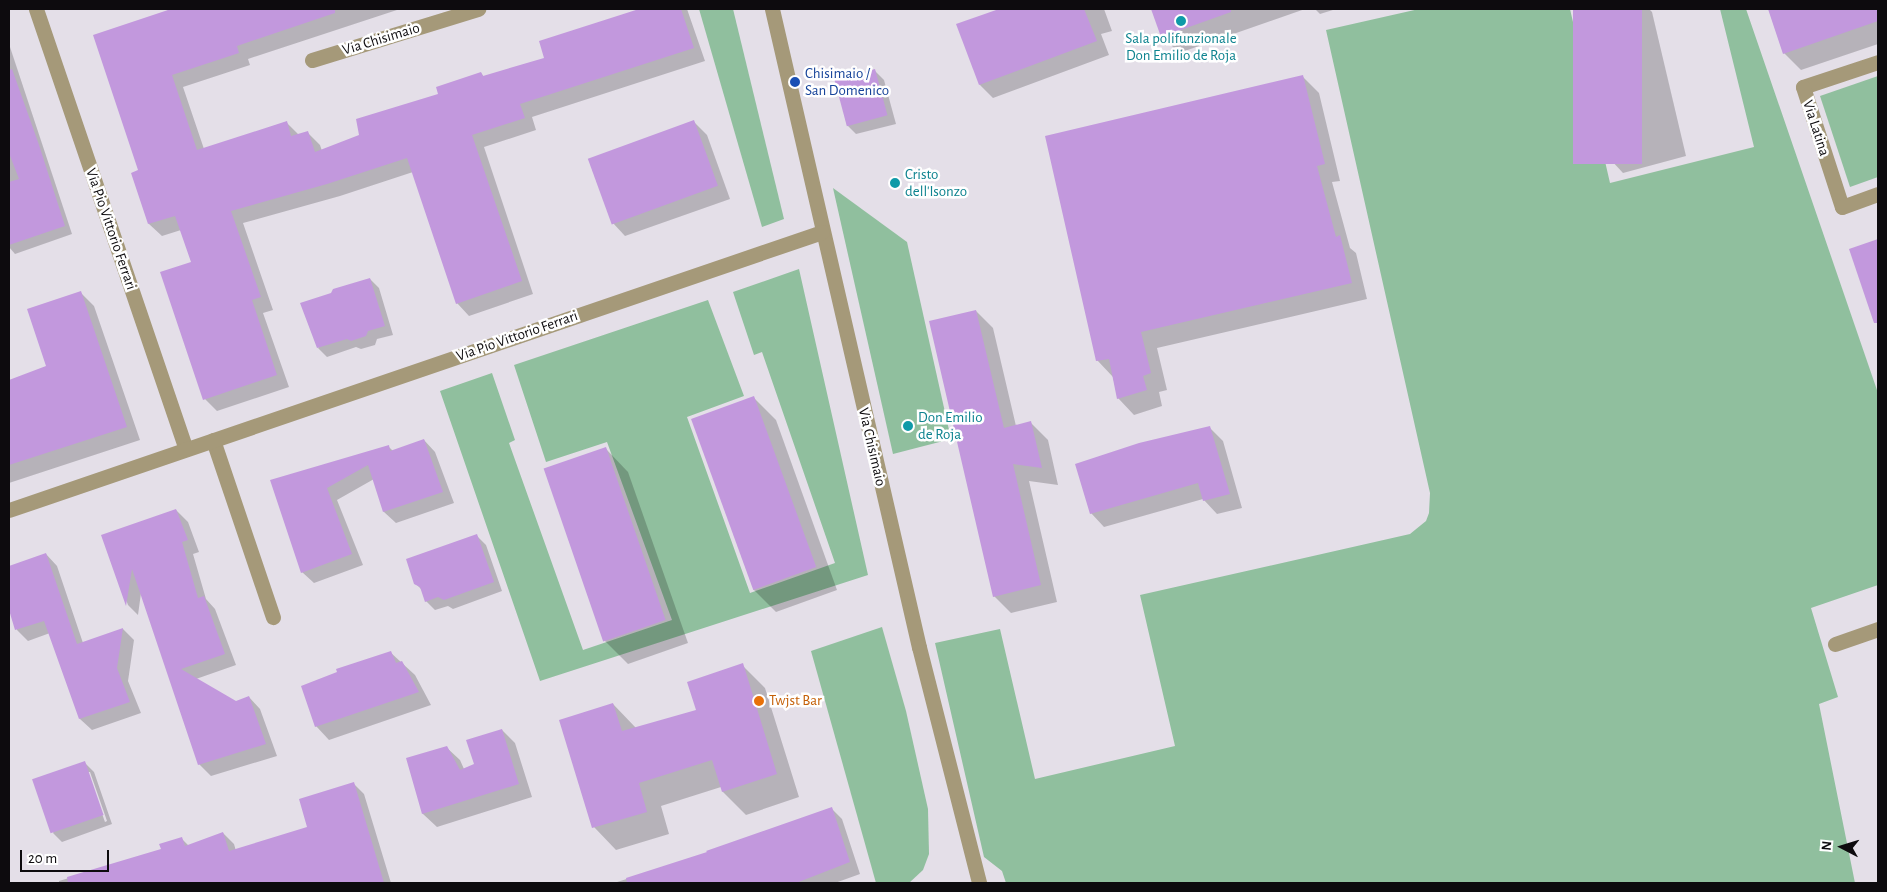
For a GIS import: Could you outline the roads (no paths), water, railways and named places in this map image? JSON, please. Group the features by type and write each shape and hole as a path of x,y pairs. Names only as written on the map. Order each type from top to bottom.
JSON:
{"street":[{"name":"Via Pio Vittorio Ferrari","path":"36,9 186,450"},
{"name":"Via Chisimaio","path":"312,60 478,9"},
{"name":"Via Chisimaio","path":"772,9 919,647 979,883"},
{"name":"Via Latina","path":"1878,62 1803,87 1842,207 1878,194"},
{"name":"Via Pio Vittorio Ferrari","path":"9,510 822,232"},
{"path":"213,440 273,616"},
{"path":"1835,644 1878,629"}],"place":[{"name":"Sala polifunzionale Don Emilio de Roja","path":"1181,21"},
{"name":"Chisimaio / San Domenico","path":"795,82"},
{"name":"Cristo dell'Isonzo","path":"895,183"},
{"name":"Don Emilio de Roja","path":"908,426"},
{"name":"Twjst Bar","path":"759,701"}]}
